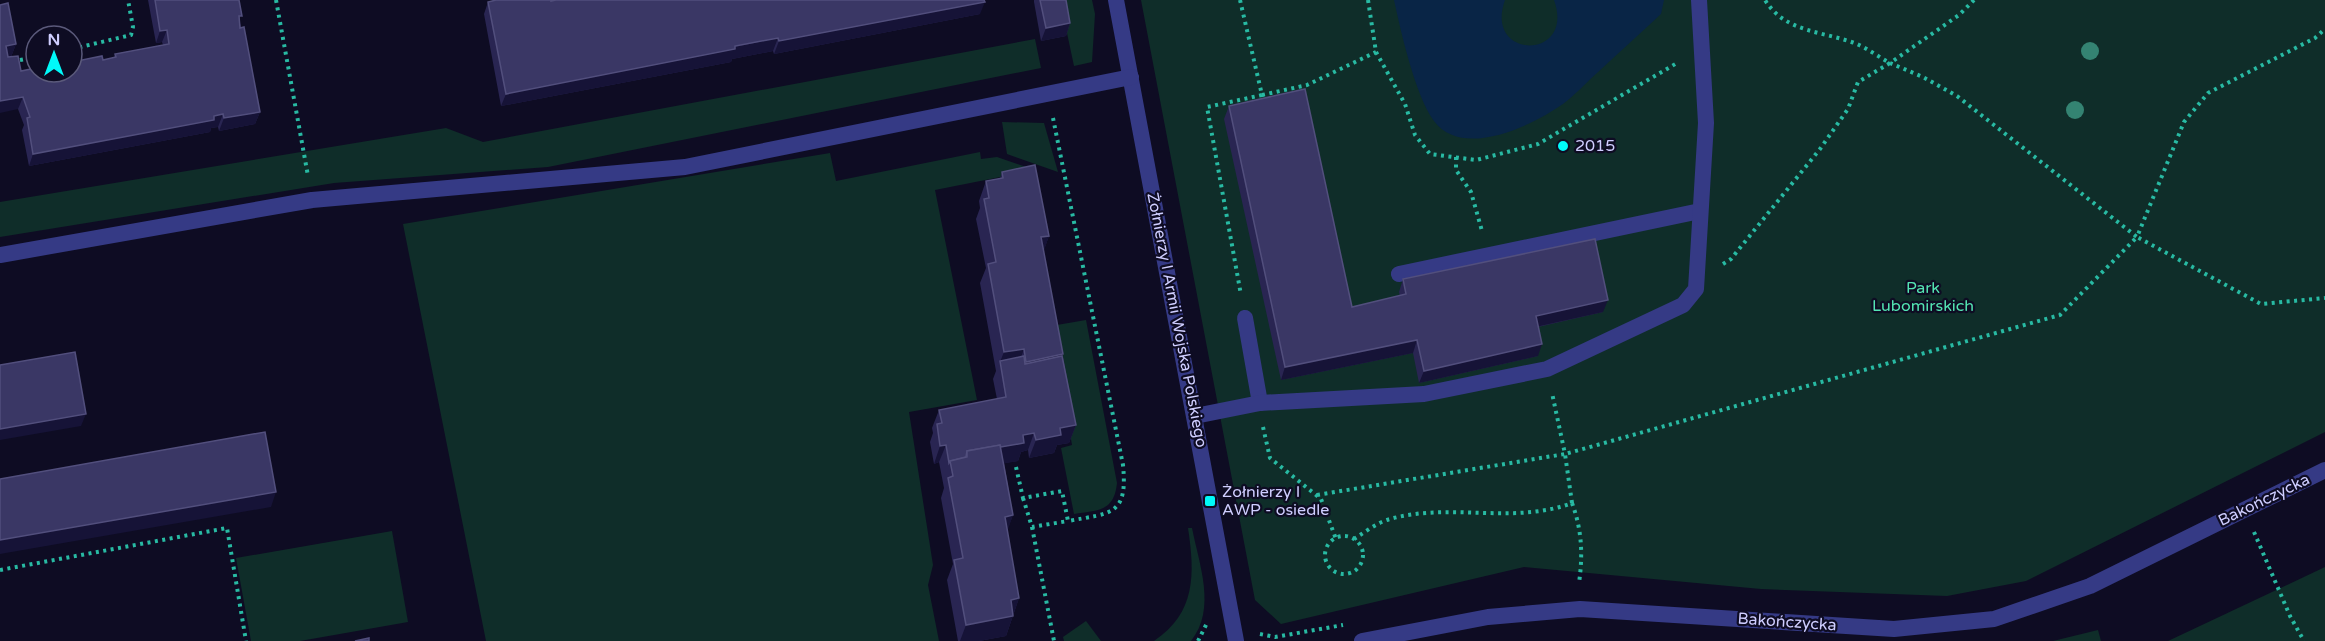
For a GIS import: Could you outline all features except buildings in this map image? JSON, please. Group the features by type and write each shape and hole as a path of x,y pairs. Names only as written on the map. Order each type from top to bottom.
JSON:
{"street":[{"name":"Żołnierzy I Armii Wojska Polskiego","path":"1116,0 1236,641"},
{"path":"1194,416 1260,403 1424,394 1547,369 1683,305 1695,289 1706,123 1699,0"},
{"path":"0,255 312,200 685,167 1131,77"},
{"path":"1399,274 1700,211"},
{"path":"1245,318 1260,403"},
{"name":"Bakończycka","path":"1362,641 1488,617 1580,609 1894,629 1994,618 2090,586 2325,470"}],"path":[{"path":"84,47 127,38 131,35 133,27 128,0"},
{"path":"276,0 312,200"},
{"path":"1240,0 1262,95"},
{"path":"1368,0 1376,52 1406,104 1415,135 1430,154 1476,160 1538,144 1703,48"},
{"path":"1764,0 1780,17 1803,29 1857,44 1890,63 1923,76 1957,96 2137,237 2261,304 2325,298"},
{"path":"1696,269 1716,268 1731,259 1820,149 1848,109 1858,82 1890,63 1959,15 1974,0"},
{"path":"1317,495 1565,454 2060,315 2137,237 2184,122 2208,93 2315,38 2325,29"},
{"path":"1245,318 1207,107 1307,85 1376,52"},
{"path":"20,60 24,59"},
{"path":"1032,526 1105,514 1123,499 1124,482 1048,93"},
{"path":"1456,157 1456,170 1471,192 1480,219 1486,256"},
{"path":"1547,369 1565,454 1572,503 1580,524 1582,541 1579,584"},
{"path":"1260,403 1264,440 1270,458 1322,499 1336,539"},
{"path":"1016,467 1032,526 1054,641"},
{"path":"1023,498 1062,491 1068,521"},
{"path":"1354,539 1388,519 1444,510 1549,512 1572,503"},
{"path":"2244,510 2290,616 2304,641"},
{"path":"0,570 227,528 246,641"},
{"path":"1342,536 1354,539 1362,548 1363,561 1355,571 1343,574 1332,569 1326,558 1328,547 1336,539 1342,536"}],"green space":[{"path":"1060,0 1092,0 1095,14 1092,62 1074,66"},
{"name":"Park Lubomirskich","path":"1141,0 2325,0 2325,432 2026,581 1947,596 1761,589 1524,567 1281,624 1255,600"},
{"path":"1035,39 1041,68 548,167 334,183 0,237 0,202 446,128 483,142"},
{"path":"1002,122 1044,123 1058,172 1007,154"},
{"path":"980,152 981,159 997,157 1035,170 935,190 977,400 909,412 933,565 928,585 939,641 486,641 403,224 830,153 836,181"},
{"path":"1086,320 1117,483 1112,500 1103,508 1074,514 1061,448 1072,445 1051,326"},
{"path":"1188,528 1192,528 1202,571 1205,601 1203,615 1199,628 1191,641 1154,641 1168,630 1185,605 1192,561"},
{"path":"392,531 408,622 300,641 251,641 236,558"},
{"path":"2325,567 2325,641 2168,641"},
{"path":"1086,621 1101,641 1064,641 1063,637"},
{"path":"2098,630 2101,641 2053,641"}],"water":[{"path":"1394,0 1505,0 1502,20 1506,34 1517,42 1530,45 1542,43 1553,34 1557,20 1554,0 1664,0 1661,14 1563,104 1517,129 1480,138 1462,138 1447,132 1434,121 1427,110 1415,80"}],"place":[{"name":"2015","path":"1563,146"},
{"name":"Żołnierzy I AWP - osiedle","path":"1210,501"}]}
